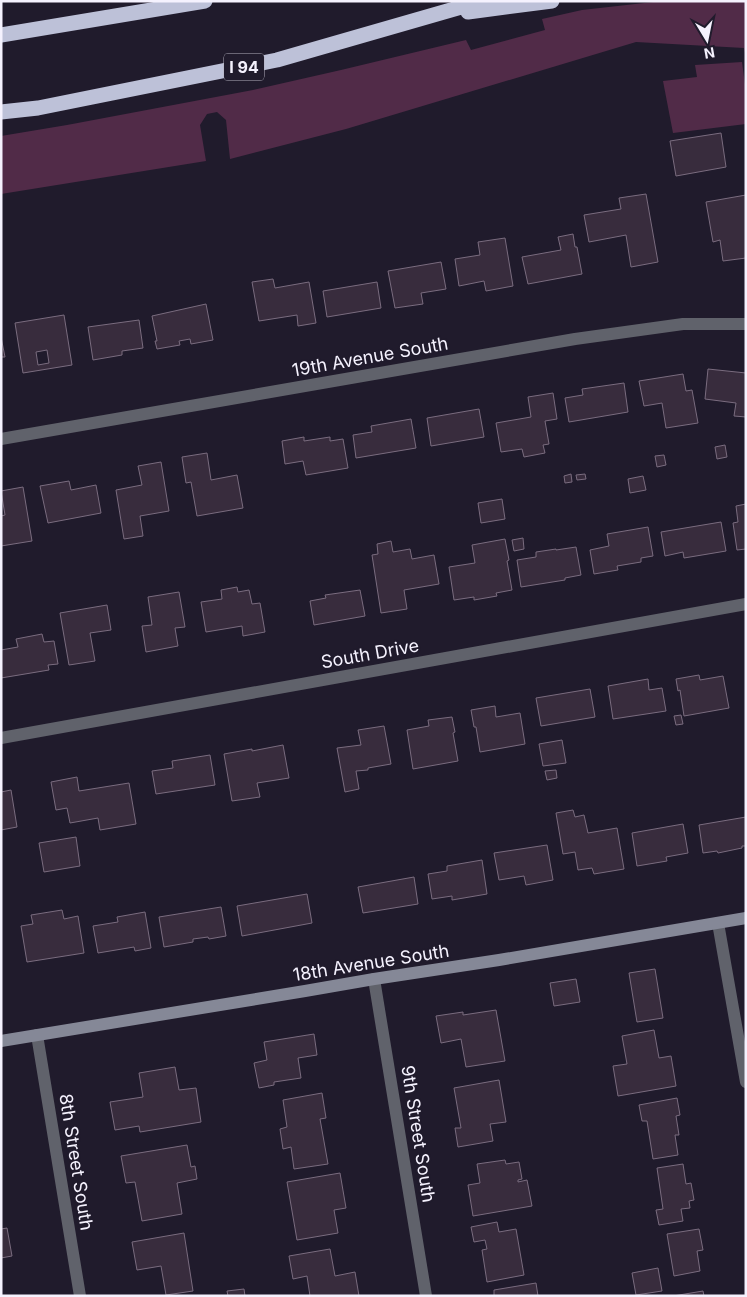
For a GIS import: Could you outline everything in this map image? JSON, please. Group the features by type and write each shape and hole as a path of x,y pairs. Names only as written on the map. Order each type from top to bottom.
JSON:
{"highway":[{"path":"177,6 193,1"},
{"path":"1,35 205,1"},
{"name":"I 94","path":"1,112 38,108 277,60 482,1"},
{"path":"426,17 552,1"}],"street":[{"name":"19th Avenue South","path":"1,439 575,339 683,324 746,324"},
{"name":"South Drive","path":"1,738 746,604"},
{"name":"18th Avenue South","path":"1,1041 746,918"},
{"path":"718,923 746,1082"},
{"name":"9th Street South","path":"374,979 426,1296"},
{"name":"8th Street South","path":"37,1035 80,1296"}],"shaded area":[{"path":"662,1 746,1 746,58 744,48 636,42 346,129 230,159 226,120 217,112 207,114 200,125 206,161 1,194 1,136 253,90 466,40 471,50 545,30 542,19 582,10"},
{"path":"742,62 746,92 746,124 673,133 663,81 697,77 695,65"}],"building":[{"path":"721,133 726,167 676,176 670,141"},
{"path":"646,194 658,262 631,267 626,235 589,242 584,215 621,209 619,198"},
{"path":"746,195 746,258 723,261 720,240 713,242 706,202"},
{"path":"573,234 582,274 528,284 522,257 561,250 558,237"},
{"path":"505,238 513,286 486,291 484,281 459,286 455,259 480,255 478,242"},
{"path":"441,262 446,289 421,293 423,304 395,308 388,271"},
{"path":"273,279 275,288 309,282 316,323 298,326 297,315 259,321 252,282"},
{"path":"377,282 381,308 327,317 323,291"},
{"path":"206,304 213,340 191,344 190,339 179,341 180,345 157,349 152,316"},
{"path":"64,315 72,365 23,373 15,323","holes":["47,350 49,363 38,365 36,352"]},
{"path":"139,320 143,348 122,351 122,355 93,360 88,327"},
{"path":"1,337 5,357 1,357"},
{"path":"708,369 746,373 746,417 734,416 736,403 705,399"},
{"path":"683,374 686,391 692,390 698,423 666,428 662,403 644,406 639,381"},
{"path":"624,383 628,412 569,422 565,398 583,395 582,389"},
{"path":"553,393 557,419 545,421 549,444 543,445 545,453 524,457 522,449 501,452 496,423 531,417 528,397"},
{"path":"479,409 484,437 431,446 427,418"},
{"path":"411,419 416,448 356,458 353,435 372,432 371,426"},
{"path":"304,437 304,441 330,437 330,441 343,439 348,468 306,475 303,461 285,464 282,441"},
{"path":"725,445 727,457 717,459 715,447"},
{"path":"207,453 211,480 237,475 243,508 197,516 191,482 186,483 182,457"},
{"path":"664,455 666,465 657,467 655,456"},
{"path":"161,462 169,511 140,516 143,536 124,539 116,490 142,485 138,466"},
{"path":"571,474 572,482 565,483 564,476"},
{"path":"585,474 586,479 577,480 576,475"},
{"path":"643,476 646,490 630,493 628,479"},
{"path":"69,481 71,490 96,485 101,513 48,523 40,486"},
{"path":"23,487 32,541 1,546 1,516 5,515 1,491"},
{"path":"502,499 505,519 481,523 478,503"},
{"path":"746,504 746,549 737,550 733,523 738,522 736,506"},
{"path":"721,522 726,551 684,558 683,552 665,556 661,532"},
{"path":"648,527 653,556 641,558 641,562 617,566 618,570 594,574 590,550 609,546 607,534"},
{"path":"523,538 524,549 514,551 512,540"},
{"path":"505,539 512,590 496,593 497,596 474,600 474,597 454,600 449,567 475,563 472,545"},
{"path":"391,541 393,552 410,549 412,559 434,555 439,584 404,590 407,609 381,613 372,555 378,554 377,544"},
{"path":"576,547 581,575 565,578 565,580 521,587 517,560 536,557 536,552"},
{"path":"237,587 238,592 249,590 252,604 260,603 265,632 243,636 242,626 206,632 201,602 222,599 221,590"},
{"path":"360,590 365,616 314,625 310,601 326,598 325,595"},
{"path":"179,592 185,627 175,628 178,646 146,652 142,626 152,625 148,597"},
{"path":"107,605 111,630 90,633 95,661 69,665 60,613"},
{"path":"42,634 44,642 54,641 58,664 48,665 49,670 1,678 1,650 18,647 16,639"},
{"path":"699,675 700,680 723,676 729,708 684,716 680,690 678,691 676,679"},
{"path":"648,679 649,690 662,688 666,711 613,719 608,686"},
{"path":"590,689 595,717 541,726 536,698"},
{"path":"495,706 496,717 520,713 525,744 480,752 471,710"},
{"path":"681,715 683,724 676,725 674,716"},
{"path":"452,717 458,761 413,769 407,730 429,726 428,720"},
{"path":"384,726 391,764 356,771 359,789 345,792 337,748 361,745 358,730"},
{"path":"562,740 566,763 543,766 539,744"},
{"path":"283,745 289,778 257,783 260,797 232,801 224,754"},
{"path":"210,755 215,785 156,794 152,771 173,768 172,761"},
{"path":"556,770 557,778 547,780 545,771"},
{"path":"77,777 79,791 129,783 136,824 100,830 98,818 70,823 67,808 56,810 51,782"},
{"path":"11,790 17,827 1,830 1,792"},
{"path":"573,810 575,817 584,815 588,833 617,828 624,869 594,874 592,868 578,870 575,852 563,854 556,813"},
{"path":"746,817 746,846 718,853 717,851 703,853 699,825"},
{"path":"683,824 688,853 666,857 667,861 637,866 632,833"},
{"path":"76,837 80,866 44,872 39,843"},
{"path":"547,845 553,880 526,885 524,876 499,880 494,853"},
{"path":"482,860 487,894 452,900 452,896 432,899 428,874 447,871 447,866"},
{"path":"414,877 418,904 363,913 358,887"},
{"path":"307,894 312,923 242,936 237,906"},
{"path":"221,907 226,936 193,939 193,942 164,947 159,917"},
{"path":"62,910 64,919 78,916 84,953 27,962 21,926 33,924 31,915"},
{"path":"145,912 151,948 135,951 134,947 98,953 93,926 118,922 117,917"},
{"path":"655,969 663,1018 637,1022 629,973"},
{"path":"576,979 580,1002 554,1006 550,983"},
{"path":"496,1010 505,1061 466,1067 461,1039 441,1043 436,1016 463,1012 463,1015"},
{"path":"654,1030 659,1058 671,1056 676,1086 618,1096 613,1066 627,1064 622,1036"},
{"path":"314,1034 317,1055 298,1058 301,1078 274,1082 274,1085 259,1088 254,1063 267,1060 264,1042"},
{"path":"175,1067 179,1090 196,1088 201,1122 140,1132 139,1126 115,1130 110,1102 143,1097 139,1073"},
{"path":"499,1080 506,1122 490,1124 493,1141 458,1147 455,1128 461,1128 454,1088"},
{"path":"322,1093 326,1118 320,1119 328,1164 294,1169 291,1147 283,1149 280,1129 287,1127 283,1100"},
{"path":"677,1098 680,1115 676,1116 679,1135 675,1135 678,1155 653,1159 647,1121 642,1121 639,1105"},
{"path":"187,1145 191,1167 195,1166 197,1179 177,1183 182,1214 142,1221 135,1182 126,1183 121,1156"},
{"path":"505,1160 506,1164 519,1162 522,1179 518,1180 518,1182 527,1180 532,1206 473,1216 468,1185 480,1183 477,1164"},
{"path":"683,1164 686,1184 691,1183 694,1200 689,1201 690,1208 681,1209 683,1221 659,1225 656,1210 663,1209 657,1168"},
{"path":"340,1173 346,1208 334,1210 338,1233 297,1240 287,1182"},
{"path":"497,1222 499,1232 516,1229 524,1275 487,1282 482,1250 487,1249 485,1240 474,1242 471,1227"},
{"path":"7,1228 12,1256 1,1258 1,1229"},
{"path":"699,1229 703,1250 697,1251 700,1271 674,1276 667,1234"},
{"path":"184,1233 193,1291 166,1295 161,1266 137,1270 132,1242"},
{"path":"330,1249 335,1276 355,1272 359,1296 310,1296 307,1276 293,1279 289,1256"},
{"path":"658,1268 662,1291 636,1295 632,1273"},
{"path":"536,1283 538,1296 494,1296 494,1290"},
{"path":"244,1289 245,1296 228,1296 227,1291"},
{"path":"703,1291 704,1296 673,1296"}]}
